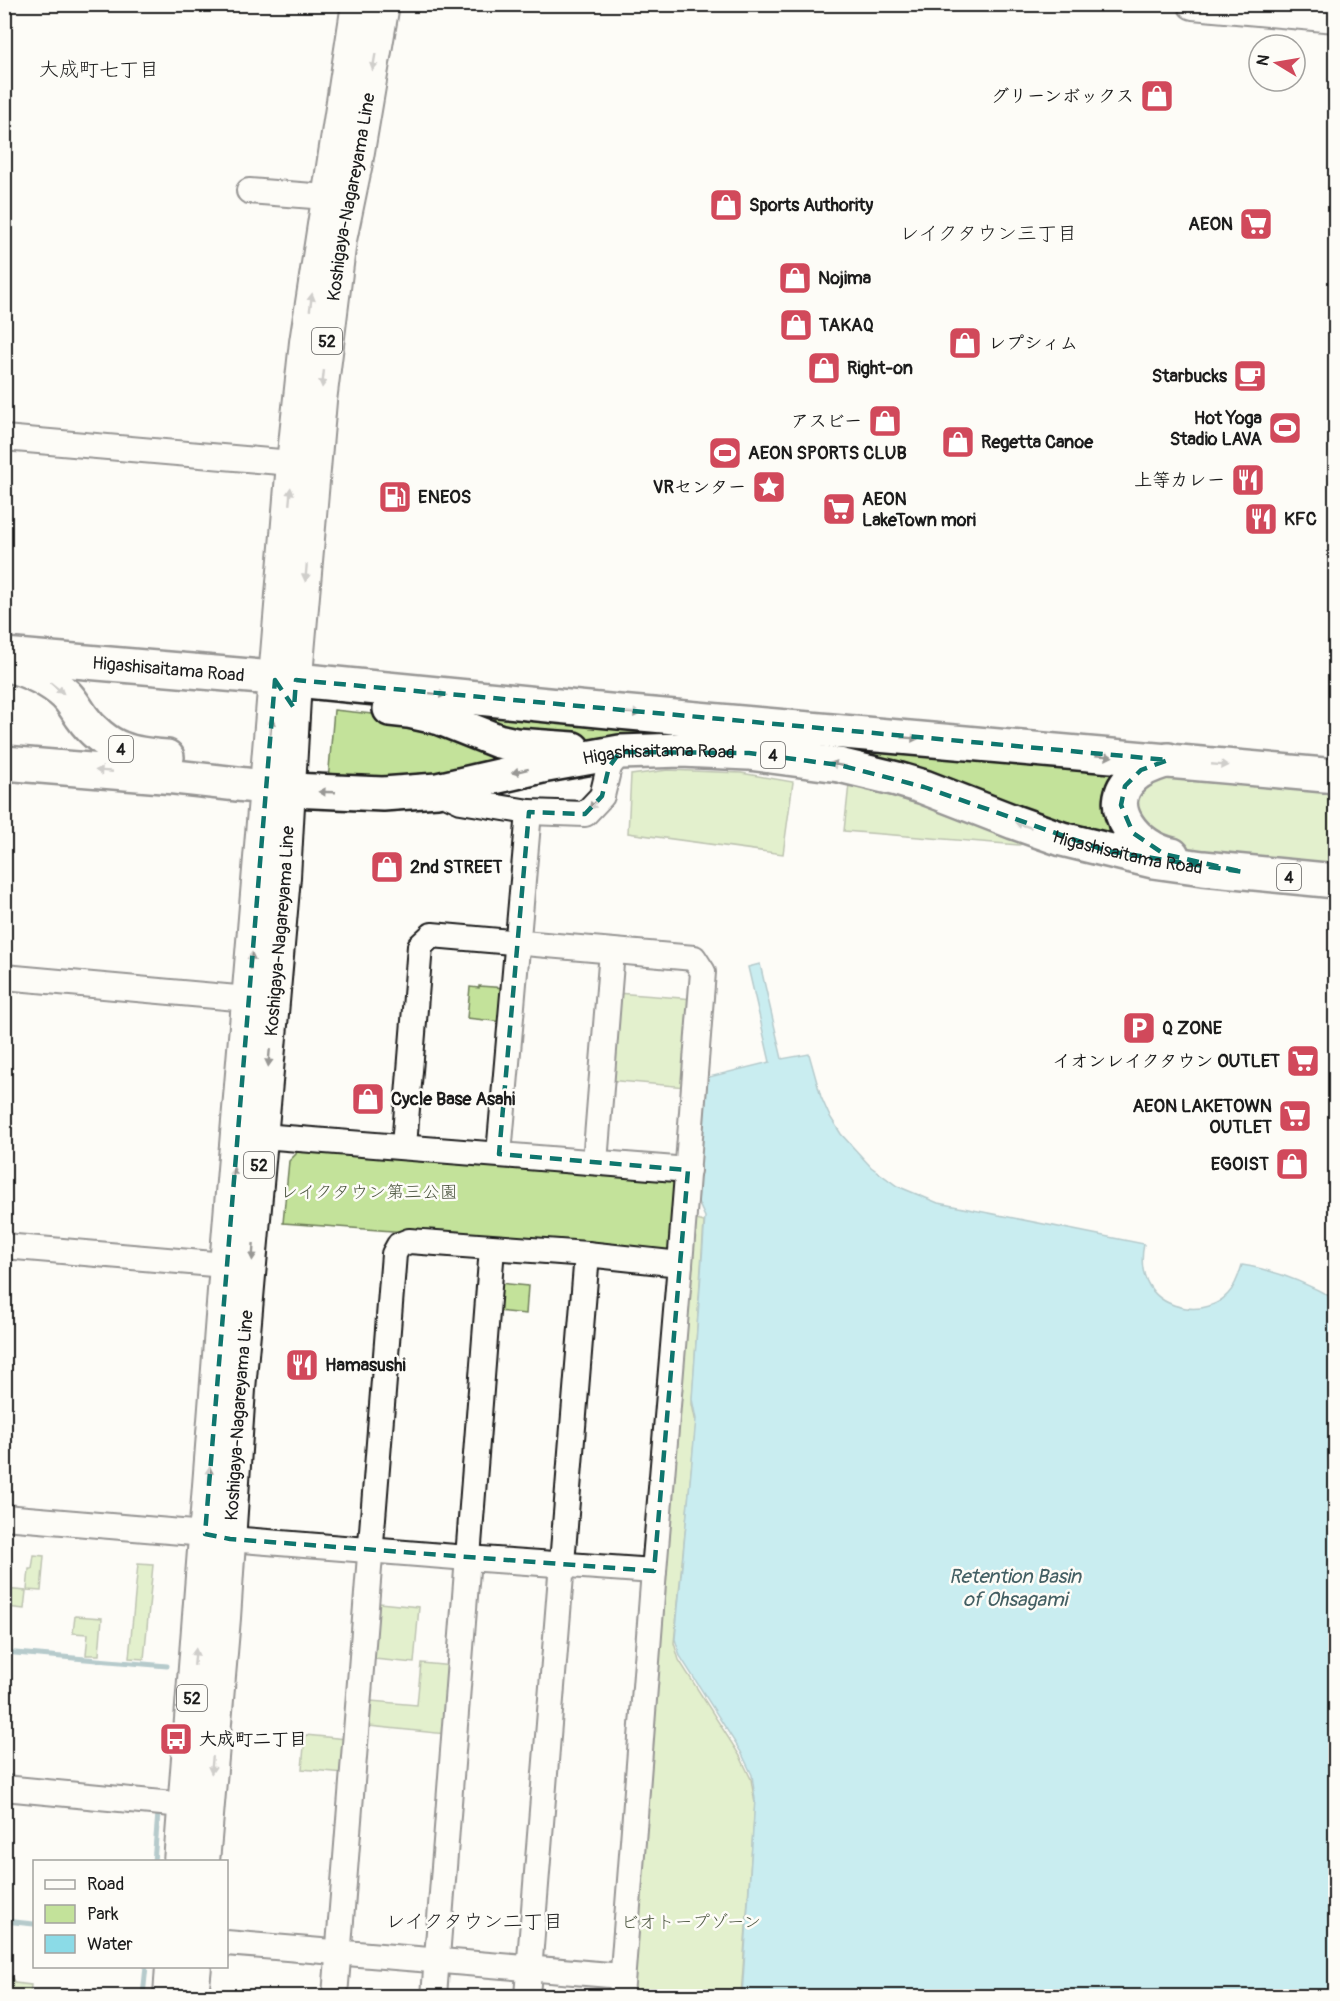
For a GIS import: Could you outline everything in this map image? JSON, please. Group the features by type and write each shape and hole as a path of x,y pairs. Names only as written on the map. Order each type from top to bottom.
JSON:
{"highway":[{"name":"Higashisaitama Road","path":"4,655 289,686 619,712 1335,776"},
{"name":"4","path":"4,664 29,671 49,681 67,696 84,720 100,736 120,749 139,754 203,760 275,784"},
{"name":"4","path":"289,686 440,718 498,741 516,745 620,752"},
{"name":"Higashisaitama Road","path":"4,763 383,794 437,790 547,765 620,752 681,750 749,753 839,765 924,787 1014,822 1107,851 1153,861 1335,880"},
{"name":"4","path":"1168,760 1142,770 1125,786 1121,805 1125,823 1132,834 1151,849 1164,854 1243,872"}],"main road":[{"name":"Koshigaya-Nagareyama Line","path":"289,686 292,463 305,342 357,4"},
{"name":"Koshigaya-Nagareyama Line","path":"204,1860 218,1536 225,1265 248,999 289,686 341,240 357,163 384,4"},
{"path":"1192,4 1335,17"},
{"name":"Koshigaya-Nagareyama Line","path":"179,1860 183,1805 218,1536 240,1389 249,1298 286,870 275,784"},
{"path":"169,1996 171,1968"},
{"path":"193,1996 196,1968"}],"street":[{"path":"249,191 326,197"},
{"path":"4,438 292,463"},
{"path":"437,790 461,801 529,812 585,814 602,796 609,767 620,752"},
{"path":"499,1154 529,812"},
{"path":"228,1943 529,1968 622,1986 704,972 694,958 432,935 420,946 404,1146"},
{"path":"595,1162 612,951"},
{"path":"4,977 248,999"},
{"path":"262,1136 688,1170"},
{"path":"335,1996 394,1254 399,1245 409,1240 680,1264"},
{"path":"4,1246 225,1265"},
{"path":"434,1996 492,1248"},
{"path":"527,1996 587,1254"},
{"path":"4,1517 370,1550 654,1571"},
{"path":"4,1788 183,1805"}],"highlighted area":[{"path":"275,680 294,708 296,680 1168,760 1141,770 1125,786 1121,805 1133,833 1164,854 1243,872 1107,851 924,787 839,765 749,753 620,752 609,767 602,796 585,814 529,812 499,1154 688,1170 654,1571 230,1539 205,1534"}],"green space":[{"path":"359,694 1129,766 1133,849 939,783 645,744 516,737"},
{"path":"334,710 401,717 551,755 439,780 328,781"},
{"path":"668,770 741,773 793,782 783,854 628,833 631,775"},
{"path":"1159,774 1335,787 1335,871 1260,865 1205,851 1169,846 1144,830 1132,799"},
{"path":"849,784 940,810 1027,842 1019,845 844,831"},
{"path":"479,986 507,988 503,1022 467,1018 470,987 479,988"},
{"path":"616,993 694,999 686,1087 608,1080"},
{"name":"レイクタウン第三公園","path":"298,1147 677,1180 675,1248 667,1251 283,1223 289,1161 296,1154"},
{"name":"ビオトープゾーン","path":"693,1219 704,1222 692,1404 696,1423 674,1643 679,1660 740,1756 751,1779 755,1804 741,1996 630,1996"},
{"path":"499,1283 528,1286 526,1314 497,1311"},
{"path":"34,1555 44,1556 41,1591 27,1590 29,1569 32,1569"},
{"path":"138,1564 153,1565 144,1659 129,1658"},
{"path":"4,1589 26,1591 24,1609 7,1607 8,1600 5,1600"},
{"path":"379,1603 419,1607 414,1663 374,1659"},
{"path":"75,1616 102,1618 99,1655 86,1655 88,1634 73,1633"},
{"path":"421,1663 453,1666 446,1734 369,1726 371,1701 417,1705"},
{"path":"305,1735 347,1739 344,1773 302,1769"},
{"path":"4,1966 15,1983 31,1985 30,1996 11,1996 5,1984"}],"water":[{"name":"Retention Basin of Ohsagami","path":"760,964 782,1059 809,1054 821,1097 841,1134 871,1167 897,1186 938,1203 1144,1244 1142,1256 1145,1277 1156,1294 1164,1301 1174,1305 1197,1308 1219,1302 1233,1288 1242,1265 1290,1278 1335,1299 1335,1996 742,1996 755,1799 752,1775 741,1752 680,1656 675,1639 696,1419 692,1399 705,1217 698,1202 705,1078 770,1062 748,967"}],"waterway":[{"path":"4,1652 167,1666"},
{"path":"154,1860 158,1813"},
{"path":"4,1921 33,1924"},
{"path":"143,1996 146,1968"}],"place":[{"name":"グリーンボックス","path":"1157,96"},
{"name":"Sports Authority","path":"726,205"},
{"name":"AEON","path":"1256,224"},
{"name":"Nojima","path":"795,278"},
{"name":"TAKAQ","path":"796,325"},
{"name":"レプシィム","path":"965,343"},
{"name":"Right-on","path":"824,368"},
{"name":"Starbucks","path":"1250,376"},
{"name":"アスビー","path":"885,421"},
{"name":"Hot Yoga Stadio LAVA","path":"1285,428"},
{"name":"Regetta Canoe","path":"958,442"},
{"name":"AEON SPORTS CLUB","path":"725,453"},
{"name":"上等カレー","path":"1248,480"},
{"name":"VRセンター","path":"769,487"},
{"name":"ENEOS","path":"395,497"},
{"name":"AEON LakeTown mori","path":"839,509"},
{"name":"KFC","path":"1261,519"},
{"name":"2nd STREET","path":"387,867"},
{"name":"Q ZONE","path":"1139,1028"},
{"name":"イオンレイクタウン OUTLET","path":"1303,1061"},
{"name":"Cycle Base Asahi","path":"368,1099"},
{"name":"AEON LAKETOWN OUTLET","path":"1295,1116"},
{"name":"EGOIST","path":"1292,1164"},
{"name":"Hamasushi","path":"302,1365"},
{"name":"大成町二丁目","path":"176,1739"}],"district":[{"name":"大成町七丁目","path":"99,69"},
{"name":"レイクタウン三丁目","path":"988,233"},
{"name":"レイクタウン二丁目","path":"474,1921"}]}
